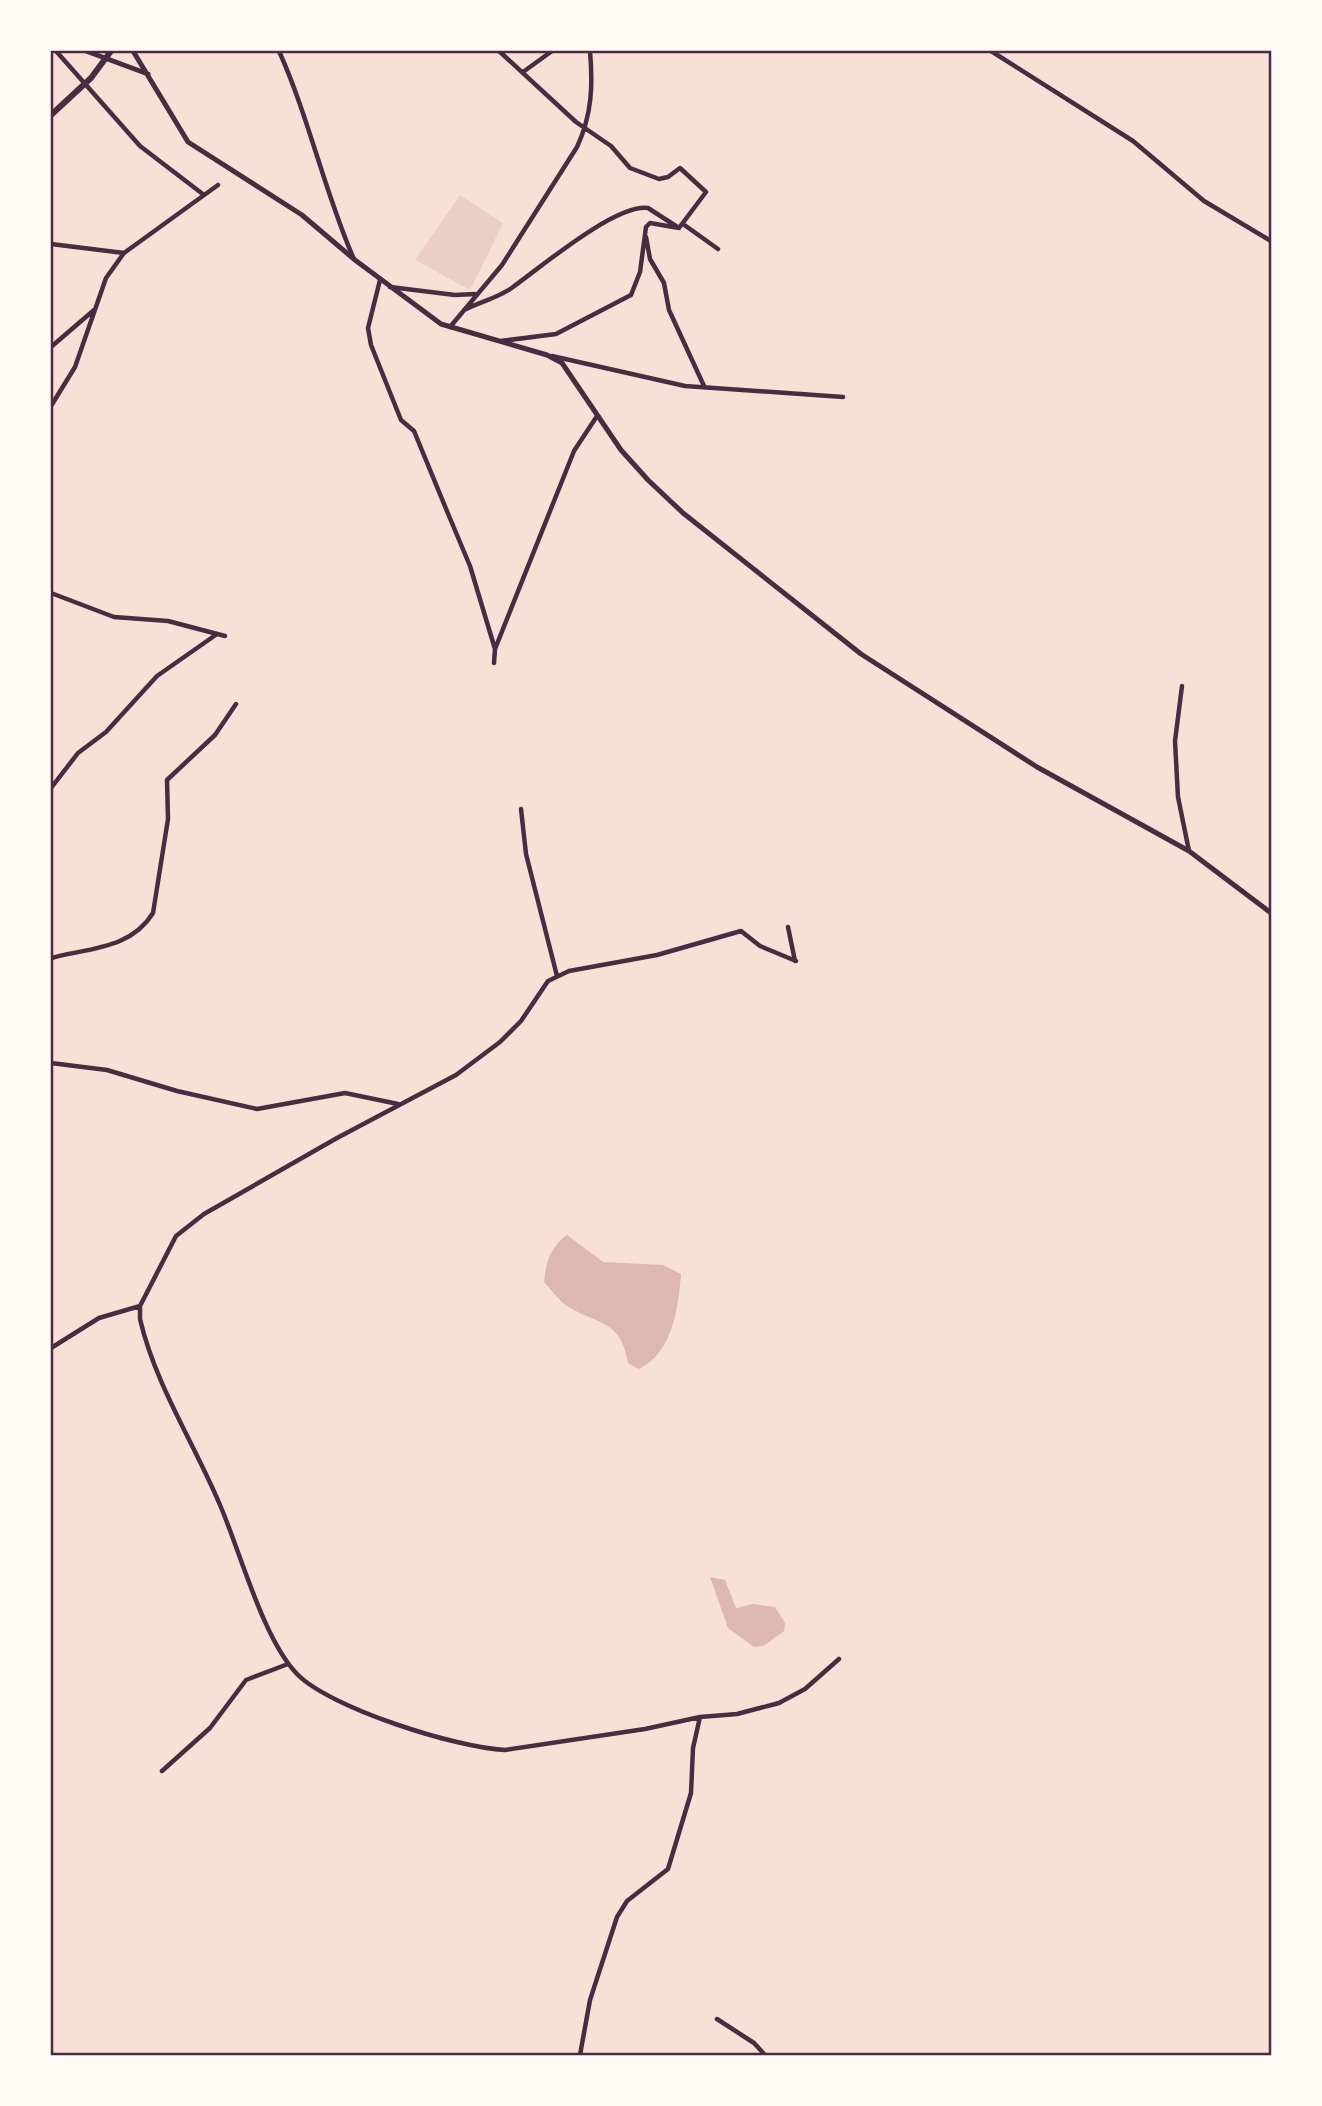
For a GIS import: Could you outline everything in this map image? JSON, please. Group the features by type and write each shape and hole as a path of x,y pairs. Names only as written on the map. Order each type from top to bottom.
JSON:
{"main road":[{"path":"51,115 85,85 111,51"}],"street":[{"path":"56,51 140,146 204,195"},
{"path":"86,51 149,74"},
{"path":"134,51 188,142 302,215 380,280 435,320 494,342 685,386 780,395 843,397"},
{"path":"279,51 300,98 337,220 355,260"},
{"path":"499,51 586,129 603,138 637,172 664,178 680,168 704,190 704,198 681,226"},
{"path":"523,72 552,51"},
{"path":"450,327 502,265 559,178 586,129 592,99 590,51"},
{"path":"991,51 1133,141 1205,201 1271,241"},
{"path":"51,406 75,367 106,278 124,253 218,185"},
{"path":"463,310 509,289 534,269 624,213 648,208 718,249"},
{"path":"494,342 556,334 631,295 640,272 645,232 650,223 681,226"},
{"path":"645,232 650,259 664,283 669,310 704,386"},
{"path":"51,244 124,253"},
{"path":"380,280 368,328 371,345 401,420 414,432 470,566 495,649"},
{"path":"389,287 455,295 476,294"},
{"path":"51,347 94,310"},
{"path":"547,355 569,370 597,416 648,480 683,513 861,654 1037,767 1189,851 1271,913"},
{"path":"494,663 495,649 574,451 597,416"},
{"path":"51,593 114,617 167,621 225,636"},
{"path":"51,788 78,753 106,732 158,676 217,634"},
{"path":"1182,686 1175,741 1178,797 1189,851"},
{"path":"51,958 128,940 146,924 153,913 166,836 169,806 167,780 215,734 236,704"},
{"path":"521,809 526,854 557,976"},
{"path":"788,927 796,961 760,946 741,931 681,949 557,976 541,989 521,1021 500,1042 456,1075 204,1214 176,1236 140,1306 142,1330 167,1393 220,1505 253,1591 288,1664 311,1687 327,1696 444,1740 482,1749 505,1750 645,1729 700,1717 737,1714 779,1703 805,1689 839,1659"},
{"path":"51,1063 107,1070 193,1095 257,1109 345,1093 400,1104"},
{"path":"51,1348 99,1318 140,1306"},
{"path":"162,1771 210,1728 246,1680 288,1664"},
{"path":"580,2055 590,2000 617,1917 627,1901 668,1869 691,1793 693,1748 700,1717"},
{"path":"718,2019 754,2043 765,2055"}],"shaded area":[{"path":"460,195 503,223 470,290 415,260"},
{"path":"567,1235 603,1262 663,1265 681,1274 672,1328 659,1352 639,1369 628,1363 619,1337 612,1329 563,1303 544,1282 550,1256"},
{"path":"710,1577 725,1580 736,1608 753,1604 775,1607 785,1623 784,1631 763,1646 754,1647 728,1628"}]}
